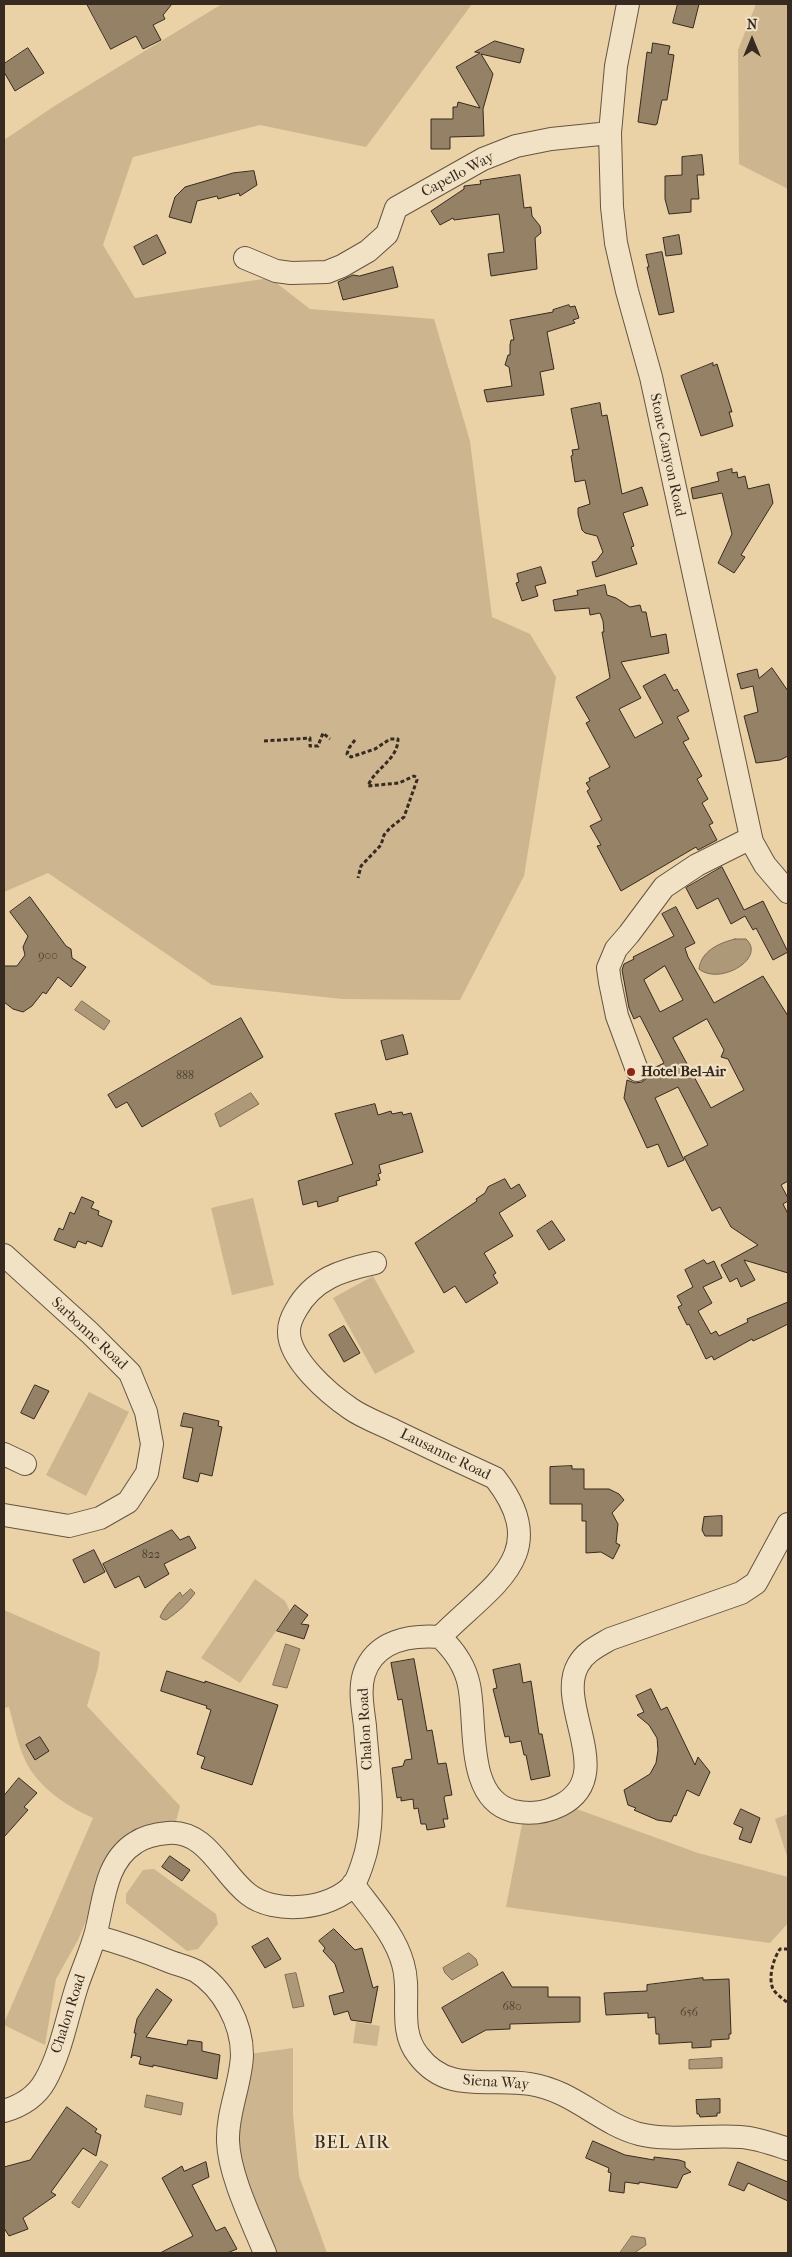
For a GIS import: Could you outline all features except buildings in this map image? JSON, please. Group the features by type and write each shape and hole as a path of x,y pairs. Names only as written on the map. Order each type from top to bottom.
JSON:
{"street":[{"name":"Stone Canyon Road","path":"628,4 616,66 610,133 612,207 616,243 651,377 751,838 765,865 788,892"},
{"name":"Capello Way","path":"245,258 276,271 291,273 327,272 368,251 387,234 396,208 483,158 516,146 551,139 610,133"},
{"path":"637,1070 617,1016 610,982 608,968 616,949 630,934 664,887 697,865 751,838"},
{"name":"Sarbonne Road","path":"4,1255 90,1333 130,1373 146,1412 152,1444 147,1473 128,1502 100,1518 69,1526 4,1515"},
{"name":"Lausanne Road","path":"375,1263 346,1269 324,1279 302,1298 293,1316 289,1331 292,1347 306,1370 329,1392 352,1410 495,1478 515,1509 519,1529 518,1546 513,1563 503,1578 440,1637"},
{"path":"4,1454 25,1464"},
{"path":"440,1637 454,1650 463,1665 469,1684 478,1770 490,1798 505,1809 524,1814 546,1812 563,1804 575,1793 583,1779 586,1762 574,1696 574,1681 578,1665 590,1650 610,1639 742,1593 756,1583 788,1524"},
{"name":"Chalon Road","path":"4,2111 17,2107 33,2097 45,2082 57,2053 77,1984 95,1936 110,1872 120,1854 136,1842 153,1834 173,1833 193,1837 206,1847 229,1876 249,1896 270,1905 297,1908 330,1901 353,1884 363,1863 372,1810 362,1694 364,1673 375,1655 392,1642 416,1636 440,1637"},
{"name":"Siena Way","path":"353,1884 390,1934 403,1963 407,1987 406,2032 418,2055 437,2073 463,2082 530,2084 564,2093 611,2122 639,2134 668,2138 742,2137 788,2149"},
{"path":"95,1936 127,1944 196,1972 214,1987 228,2004 238,2030 242,2055 230,2116 228,2140 230,2159 265,2253"}],"path":[{"path":"264,741 310,738 310,746 318,746 323,733 330,739"},
{"path":"355,740 347,754 351,757 375,749 390,738 398,739 394,753 368,786 399,783 414,776 417,780 404,816 390,828 384,835 381,845 361,866 358,878"},
{"path":"788,1949 780,1949 777,1953 770,1980 774,1990 788,2003"}],"shaded area":[{"path":"222,4 472,4 366,147 260,125 133,157 103,245 135,298 270,278 310,309 434,319 470,441 492,617 530,634 556,677 524,876 460,1000 342,999 212,985 48,873 4,892 4,140 56,105"},
{"path":"756,4 788,4 788,189 739,164 738,50"},
{"path":"735,939 746,939 751,946 750,954 746,961 729,972 718,974 708,973 699,969 703,957 707,953 723,943"},
{"path":"82,1001 110,1021 104,1030 75,1010"},
{"path":"251,1093 259,1104 220,1127 215,1114"},
{"path":"253,1198 274,1285 232,1295 211,1208"},
{"path":"373,1276 415,1352 375,1374 333,1298"},
{"path":"89,1392 129,1412 86,1496 46,1475"},
{"path":"255,1579 285,1601 290,1611 240,1683 201,1658"},
{"path":"191,1589 195,1593 182,1608 166,1620 160,1617 171,1600 180,1592 182,1596"},
{"path":"4,1610 100,1652 98,1668 87,1706 180,1806 173,1833 140,1831 94,1902 78,1940 56,1979 45,2045 4,2025 4,2023 93,1818 55,1796 38,1780 23,1756 9,1707 4,1708"},
{"path":"286,1644 300,1649 287,1688 273,1685"},
{"path":"563,1804 698,1853 788,1877 788,1923 770,1943 506,1907 524,1814"},
{"path":"788,1814 788,1859 775,1819"},
{"path":"154,1869 216,1914 218,1924 198,1949 187,1951 126,1903 126,1894 143,1870"},
{"path":"469,1953 476,1959 478,1965 452,1980 443,1968"},
{"path":"296,1973 304,2006 293,2008 285,1975"},
{"path":"356,2022 380,2026 377,2046 353,2043"},
{"path":"293,2048 293,2115 299,2176 327,2253 265,2253 250,2217 242,2160 237,2141 249,2054"},
{"path":"722,2058 722,2068 689,2069 689,2060"},
{"path":"147,2095 183,2103 181,2115 145,2107"},
{"path":"101,2161 108,2165 79,2208 72,2203"},
{"path":"632,2236 645,2238 646,2245 634,2253 620,2253"}],"place":[{"name":"Hotel Bel-Air","path":"631,1072"}],"district":[{"name":"BEL AIR","path":"352,2144"}]}
